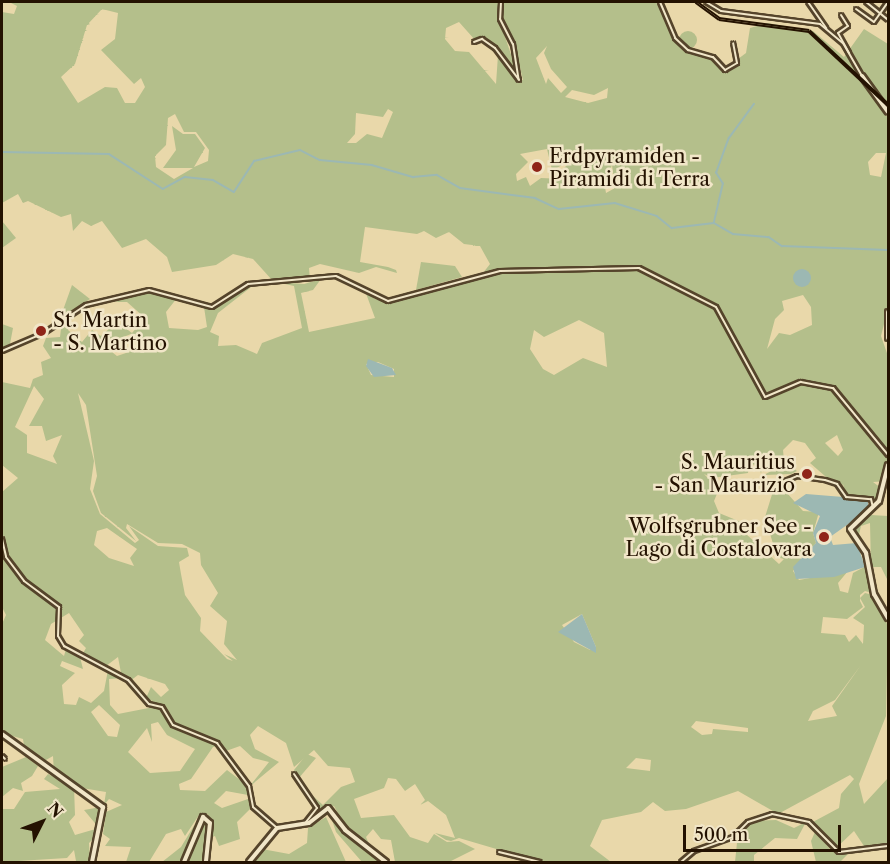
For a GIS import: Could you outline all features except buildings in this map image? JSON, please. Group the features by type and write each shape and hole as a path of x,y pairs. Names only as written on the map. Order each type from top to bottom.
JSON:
{"main road":[{"path":"862,75 888,112"},
{"path":"888,312 888,338"},
{"path":"888,465 873,508 850,528 869,570 874,594 888,618"},
{"path":"2,734 51,774 103,807 92,862"},
{"path":"249,862 277,828 304,824 326,809 335,810 345,830 386,862"},
{"path":"184,862 203,817 210,823 206,862"}],"street":[{"path":"474,42 487,41 520,79 500,19 501,2"},
{"path":"660,2 675,38 688,50 713,57 725,70 737,63 734,44"},
{"path":"706,2 721,11 826,28"},
{"path":"808,2 826,28 849,52"},
{"path":"866,2 888,20"},
{"path":"856,9 874,22 888,2"},
{"path":"841,15 848,26 838,33 862,75"},
{"path":"2,351 44,333 86,305 149,290 212,307 248,284 336,276 388,301 500,271 639,268 716,308 765,397 801,382 832,388 888,455"},
{"path":"783,482 797,476 825,480 837,484 846,497 871,499 873,508"},
{"path":"2,538 6,557 24,581 59,609 58,636 64,646 128,680 148,704 162,707 173,725 217,743 249,786 253,807 277,828"},
{"path":"2,756 5,759"},
{"path":"294,774 317,808 304,824"},
{"path":"681,862 694,851 733,837 748,822 772,814 809,822 839,852 888,846"},
{"path":"499,852 540,862"}],"green space":[{"path":"9,2 501,2 499,19 519,78 486,39 475,40 459,22 446,28 445,39 455,51 469,52 496,84 498,55 516,80 523,80 514,43 503,27 503,2 660,2 674,37 690,54 713,56 726,68 746,53 750,28 767,23 813,31 844,57 864,29 888,44 888,105 883,112 888,117 888,308 881,336 888,356 888,481 873,482 881,488 877,501 846,496 843,484 841,490 810,463 816,458 805,443 793,440 783,450 784,461 797,471 791,474 764,475 780,466 767,457 761,473 757,465 749,464 748,473 712,478 704,474 719,489 714,501 719,513 741,522 746,534 779,564 784,559 777,557 765,517 774,488 787,493 803,511 819,512 813,533 816,543 793,571 799,580 848,571 838,583 840,591 848,593 853,573 868,565 872,593 865,591 860,598 865,593 873,595 888,626 886,716 859,784 864,804 888,778 888,845 864,846 854,831 834,850 811,823 839,808 841,794 854,779 850,775 778,814 738,791 686,809 665,811 653,802 641,812 602,820 590,846 611,862 541,862 459,838 446,840 435,833 455,838 446,815 428,801 420,805 425,800 415,784 405,791 396,779 388,778 384,788 354,799 361,818 394,815 410,837 428,843 434,834 447,842 459,841 475,849 449,862 395,862 391,840 381,839 373,829 366,837 372,851 343,823 334,806 307,822 318,810 313,796 323,805 341,787 355,782 350,768 328,766 314,750 294,767 286,743 258,726 250,735 255,749 279,762 249,787 269,762 253,758 240,746 226,751 215,740 173,724 163,706 146,698 151,687 161,697 169,690 165,684 138,675 130,681 121,673 118,657 106,666 82,655 86,648 79,641 84,635 69,613 51,624 45,640 64,656 66,649 90,661 80,657 83,669 62,661 60,666 75,673 62,685 64,704 76,705 79,697 91,703 104,691 108,670 123,678 109,679 110,705 118,714 159,706 174,726 219,746 213,747 191,779 179,784 180,790 205,791 227,770 248,786 248,795 226,791 214,803 222,808 248,799 252,807 237,822 240,839 219,846 215,836 210,838 208,814 199,815 185,836 181,829 166,834 149,862 126,862 131,847 105,846 110,839 103,834 106,812 122,805 109,799 104,805 106,792 82,788 54,774 53,756 39,764 25,752 23,739 2,733 2,624 6,615 2,607 2,492 18,478 2,465 2,382 30,388 33,379 43,375 41,362 51,358 43,346 46,338 60,337 62,320 72,314 68,330 82,342 92,330 101,336 117,322 132,333 145,318 127,302 115,302 149,291 177,298 166,312 169,328 198,330 207,327 204,307 215,308 240,287 255,284 218,313 210,332 219,336 218,346 236,345 257,354 262,343 302,328 294,286 276,282 304,284 321,279 313,290 301,293 309,332 375,318 364,288 375,299 391,302 495,272 483,273 490,264 480,246 464,244 449,232 436,238 424,231 417,234 365,227 360,262 388,267 396,270 397,273 376,267 359,273 320,264 309,268 310,281 272,280 253,259 233,254 216,265 172,272 167,257 146,239 122,248 102,221 91,226 82,221 73,231 71,214 61,217 28,201 23,203 18,194 2,203 2,12 14,14 17,6","holes":["102,9 118,13 115,39 101,50 134,84 141,78 145,87 135,103 125,103 117,88 105,87 78,103 61,77 75,64 87,25","547,46 544,53 551,69 567,87 561,93 548,78 546,84 536,58","608,88 607,98 588,103 565,97 572,90 594,95","388,109 393,112 382,138 367,134 356,143 347,143 355,134 356,113 383,117","175,114 184,132 196,132 209,150 208,161 194,167 205,148 195,134 183,134 172,126 176,150 163,168 193,168 174,179 156,167 155,156 166,145 168,118","547,149 552,170 571,161 562,170 563,179 541,178 530,186 526,177 517,181 516,174 528,162 520,154","876,153 886,153 881,177 870,175 868,162","612,165 615,188 606,193 604,182","803,295 811,307 812,325 790,335 779,333 767,349 775,319 784,310 782,301","579,320 604,333 607,367 583,358 554,375 543,369 530,349 534,330 544,337","131,334 139,344 129,352 117,356 103,345","743,355 756,374 766,397 797,382 808,381 824,384 839,392 869,431 838,394 819,384 799,383 765,398","378,362 394,369 394,377 371,375 366,364","34,386 44,399 29,426 42,426 46,441 62,435 53,456 57,464 27,453 27,435 15,427","78,393 86,405 97,476 93,491 101,513 136,541 126,528 127,524 158,543 182,544 200,553 201,565 218,593 210,606 227,621 224,644 237,660 224,654 233,661 227,659 200,631 201,618 185,595 179,562 189,556 187,548 158,546 129,526 139,540 135,543 100,514 90,489 94,461","837,435 843,450 838,456 825,443","107,528 137,549 130,558 134,566 109,558 94,545 97,531","860,598 865,607 853,618 864,625 863,644 856,635 849,642 845,635 821,633 823,617 847,619 863,607","582,614 596,647 590,650 574,642 562,625","861,665 832,706 837,716 808,721 813,711 835,700","99,705 120,725 117,737 108,736 91,712","696,721 748,728 748,732 713,729 712,734 702,735 691,727","158,722 167,735 195,749 180,771 150,773 128,752 147,728 152,742 151,724","636,758 651,760 650,771 626,768"]},
{"path":"684,31 692,31 697,36 695,47 684,49 679,44 679,36"},
{"path":"2,221 16,238 2,248"},
{"path":"421,262 455,266 462,277 416,290"},
{"path":"72,285 90,299 62,318 62,313"},
{"path":"2,324 13,328 10,344 2,351"},
{"path":"871,515 888,516 888,581 881,567 871,567 870,523 861,526 858,539 852,530"},
{"path":"307,754 316,758 298,779 294,770"},
{"path":"26,757 38,766 32,776 21,783 23,791 13,788 2,797 2,767"},
{"path":"48,774 74,787 75,815 69,822 75,835 99,828 84,810 101,807 99,833 89,843 90,861 76,861 74,850 67,858 2,862 2,809 14,809 25,792 60,789 44,779"},
{"path":"329,811 345,832 383,862 362,862 336,832"},
{"path":"326,817 346,862 251,862 262,849 289,854 307,843 308,828"},
{"path":"204,819 208,831 205,862 186,862"},
{"path":"776,820 794,828 806,822 797,839 775,838 754,855 754,861 771,862 735,862 738,833 752,821"},
{"path":"195,824 182,862 162,862 181,847"},
{"path":"815,832 830,849 848,854 840,862 816,862 811,841"}],"water":[{"path":"802,269 808,272 811,278 808,284 802,287 796,284 793,278 796,272"},
{"path":"368,359 392,368 396,375 374,377 366,366"},
{"name":"Wolfsgrubner See - Lago di Costalovara","path":"806,494 868,499 868,510 830,537 833,545 857,543 865,567 834,577 796,579 793,567 816,543 813,533 820,516 793,503"},
{"path":"582,614 596,647 596,653 558,632"}],"waterway":[{"path":"714,222 723,184 716,173 729,138 754,104"},
{"path":"2,152 109,154 163,189 185,177 213,180 234,192 254,161 300,150 320,160 372,165 413,177 437,175 460,188 535,198 559,209 615,203 657,216 672,228 714,223 733,234 769,237 782,246 888,250"}],"railway":[{"path":"696,2 719,19 809,31 888,105"}],"place":[{"name":"Erdpyramiden - Piramidi di Terra","path":"537,167"},
{"name":"St. Martin - S. Martino","path":"41,331"},
{"name":"S. Mauritius - San Maurizio","path":"807,474"},
{"name":"Wolfsgrubner See - Lago di Costalovara","path":"824,537"}]}
